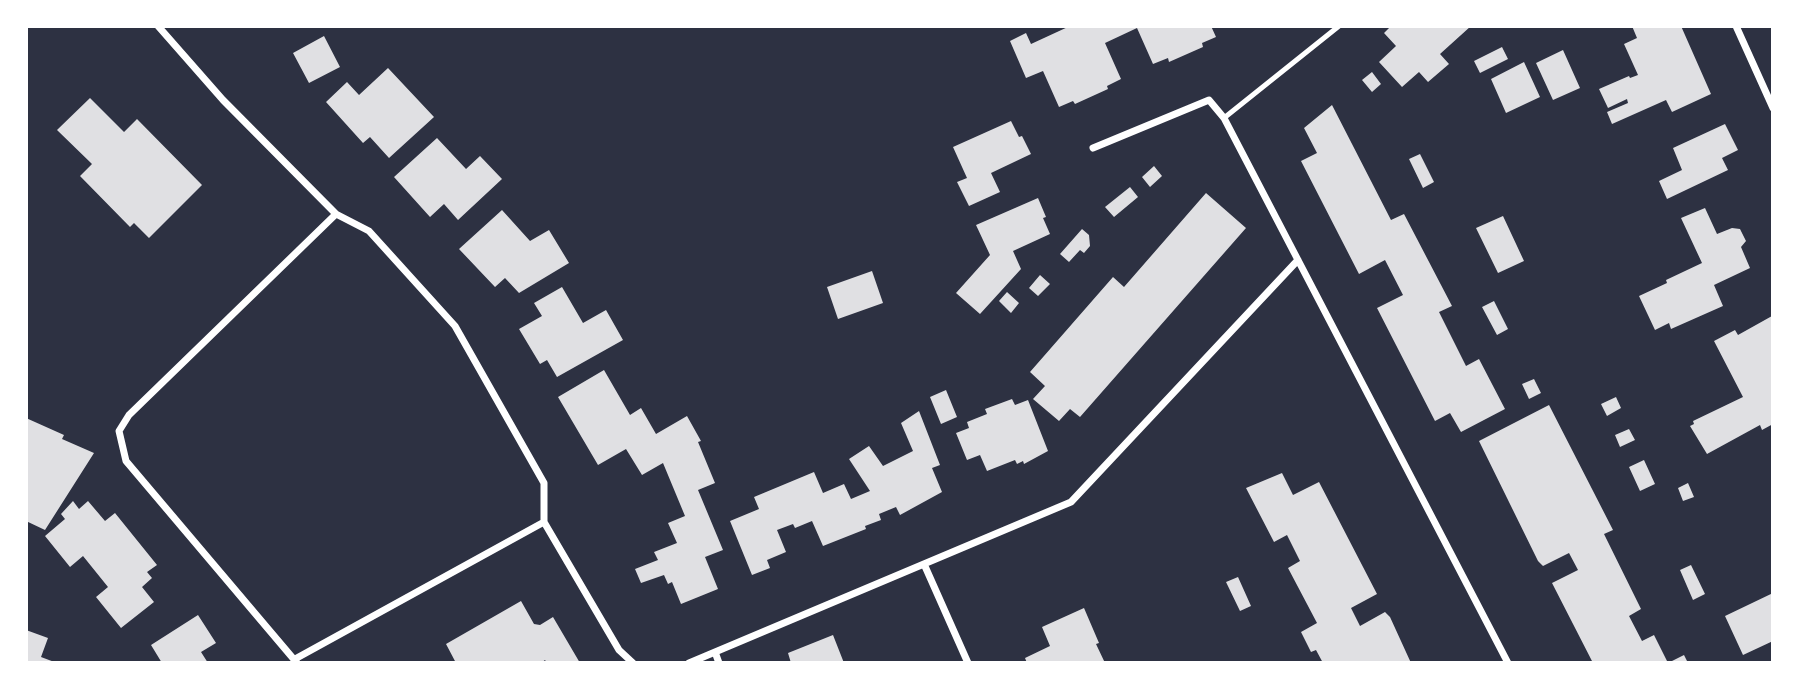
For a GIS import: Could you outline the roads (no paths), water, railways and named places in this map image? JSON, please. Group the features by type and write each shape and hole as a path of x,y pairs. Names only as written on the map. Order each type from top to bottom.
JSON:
{"street":[{"path":"158,26 223,100 336,214 369,231 455,326 544,482 544,522 619,650 633,663"},
{"path":"1736,26 1773,108"},
{"path":"1093,148 1209,100 1224,118 1508,663"},
{"path":"336,214 129,415 119,431 126,461 296,661 544,522"},
{"path":"689,663 1071,502 1298,260"},
{"path":"925,564 968,663"},
{"path":"715,652 719,663"}],"lane":[{"path":"1224,118 1339,26"}]}
